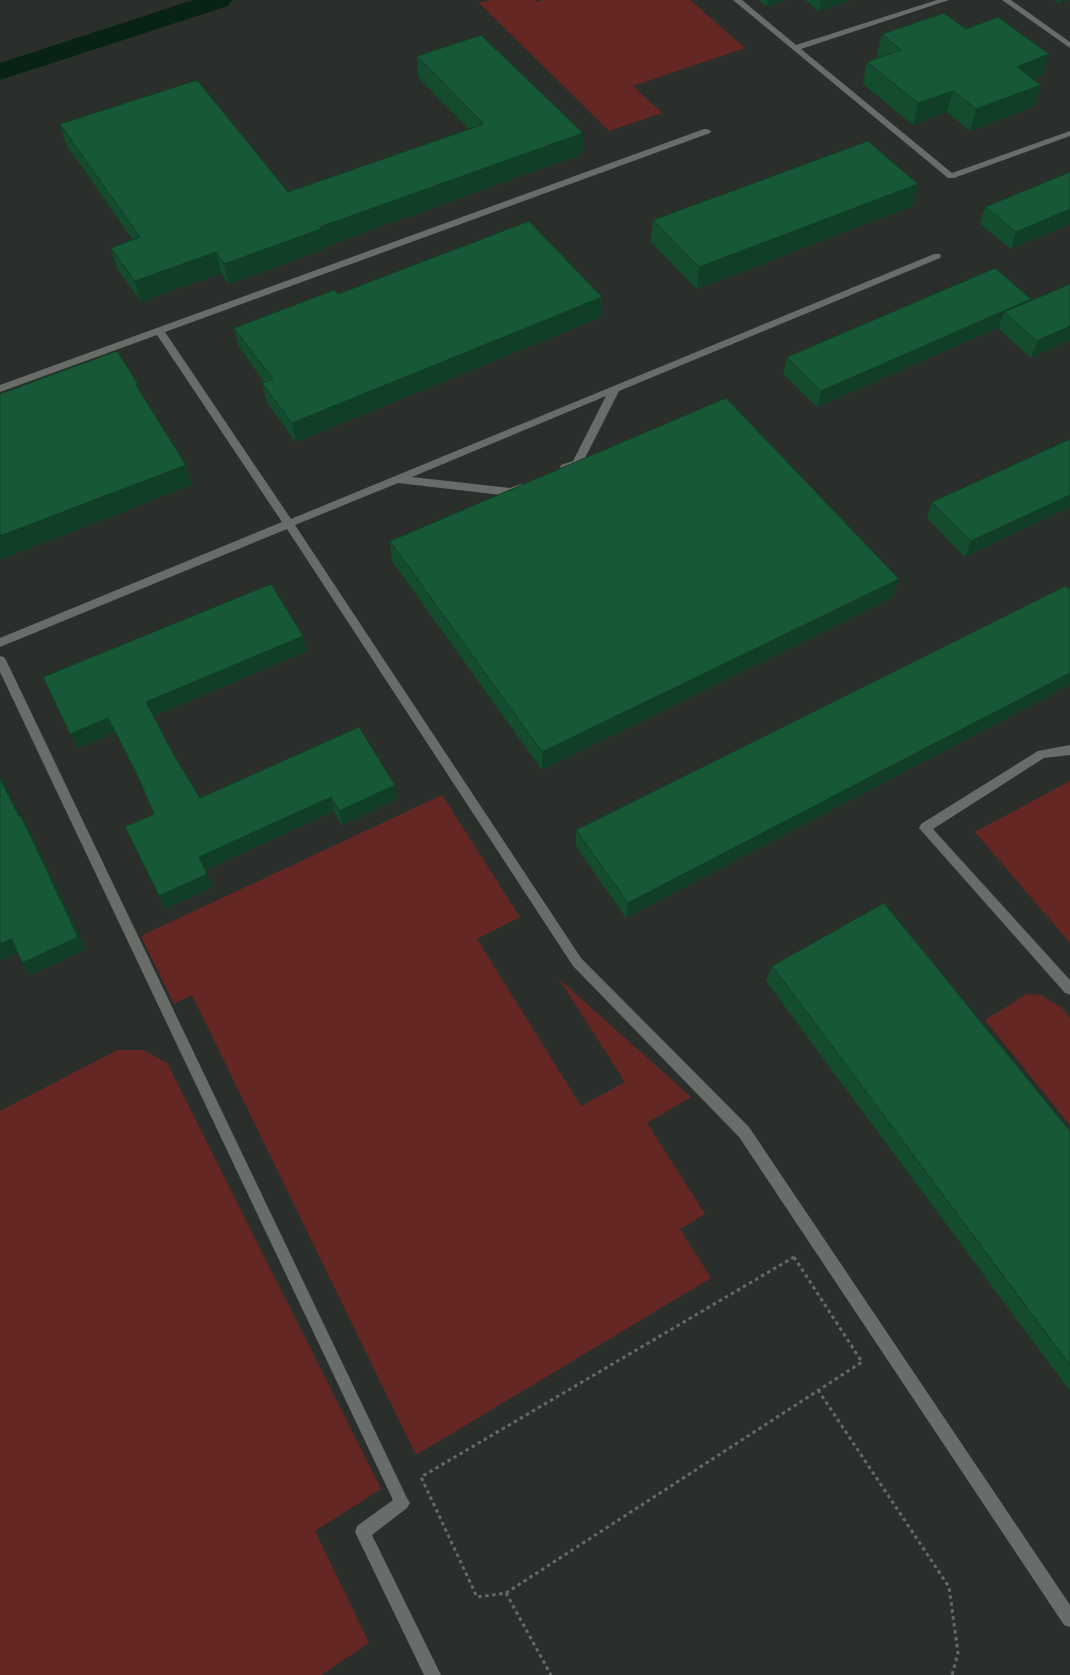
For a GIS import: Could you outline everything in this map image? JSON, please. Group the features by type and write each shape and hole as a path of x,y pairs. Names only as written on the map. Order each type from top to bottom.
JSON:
{"lane":[{"path":"737,0 951,176 1070,133"},
{"path":"795,48 945,0"},
{"path":"1006,0 1070,46"},
{"path":"0,389 707,131"},
{"path":"0,643 936,256"},
{"path":"159,331 577,962 744,1132 1070,1619"},
{"path":"557,472 577,463 615,389"},
{"path":"398,479 510,492 530,483"},
{"path":"0,660 402,1503 363,1532 433,1675"},
{"path":"1070,750 1042,754 925,828 1070,989"}],"path":[{"path":"794,1257 862,1362 506,1593 477,1597 421,1477 794,1257"},
{"path":"818,1390 949,1587 958,1653 952,1675"},
{"path":"506,1593 551,1675"}],"shaded area":[{"path":"490,0 535,0 537,2 543,0 690,0 745,48 633,86 662,113 609,131 479,3"},
{"path":"1070,781 1070,943 975,832"},
{"path":"442,795 520,917 477,939 581,1106 625,1082 559,979 691,1097 647,1123 705,1214 680,1229 711,1278 416,1455 192,995 174,1004 141,936"},
{"path":"1027,994 1041,995 1062,1008 1070,1018 1070,1125 985,1020"},
{"path":"117,1050 143,1050 167,1063 381,1489 315,1531 369,1643 321,1675 0,1675 0,1111"}],"building":[{"path":"944,13 966,29 998,17 1049,54 1017,67 1041,85 976,109 953,91 918,103 867,62 901,50 882,34"},
{"path":"481,35 583,133 320,227 321,229 224,264 216,252 135,281 111,248 140,237 60,124 197,80 288,192 484,124 417,56"},
{"path":"868,141 918,184 699,267 653,220"},
{"path":"1070,172 1070,209 1016,232 985,207"},
{"path":"529,221 602,297 292,423 262,383 273,379 234,328 334,290 338,294"},
{"path":"995,268 1031,299 821,391 787,357"},
{"path":"1070,284 1070,326 1037,341 1004,312"},
{"path":"117,351 138,384 136,385 186,465 0,536 0,394"},
{"path":"726,398 899,579 542,752 390,541"},
{"path":"1070,439 1070,495 971,541 932,502"},
{"path":"271,584 303,636 146,702 175,757 200,798 359,727 395,785 339,811 331,797 199,857 207,874 159,896 125,827 154,814 137,774 108,718 70,734 43,677"},
{"path":"1066,586 1070,589 1070,673 628,903 576,830"},
{"path":"0,778 19,816 21,816 78,937 22,963 12,939 0,944"},
{"path":"884,903 1070,1131 1070,1365 772,966"}],"waterway":[{"path":"0,72 219,0"}]}
